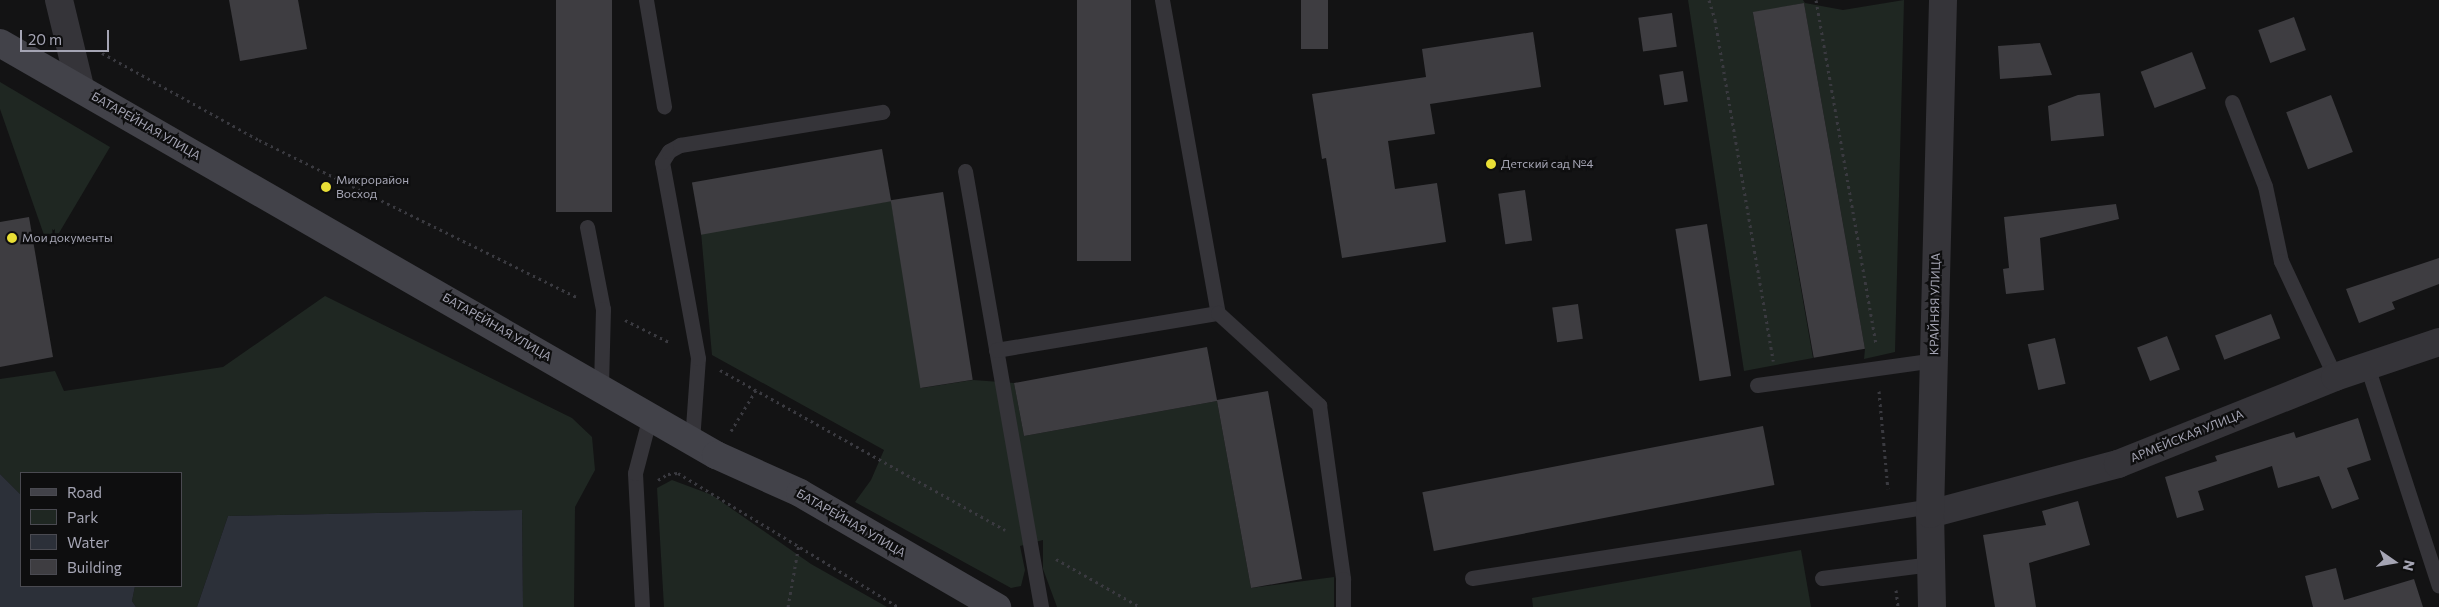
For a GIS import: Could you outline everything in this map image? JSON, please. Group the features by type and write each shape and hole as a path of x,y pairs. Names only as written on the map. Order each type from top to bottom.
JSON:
{"main road":[{"name":"БАТАРЕЙНАЯ УЛИЦА","path":"0,43 80,87 692,441 800,493 997,607"}],"street":[{"path":"60,0 80,87"},
{"name":"КРАЙНЯЯ УЛИЦА","path":"1932,607 1930,510 1943,0"},
{"name":"АРМЕЙСКАЯ УЛИЦА","path":"1930,510 2118,464 2335,377 2439,342"}],"lane":[{"path":"646,0 664,106"},
{"path":"1162,0 1218,313 1319,406 1343,579 1343,607"},
{"path":"2232,102 2265,186 2281,261 2335,377"},
{"path":"692,441 698,358 662,162 668,151 680,145 882,112"},
{"path":"965,171 1041,607"},
{"path":"587,227 603,309 601,387"},
{"path":"996,350 1218,313"},
{"path":"1757,385 1876,366 1934,360"},
{"path":"2367,366 2439,586"},
{"path":"642,607 635,473 650,416"},
{"path":"1472,578 1890,513 1930,510"},
{"path":"1822,578 1931,564"}],"path":[{"path":"1709,0 1717,30 1777,382"},
{"path":"1816,0 1876,345 1876,366 1890,513"},
{"path":"655,487 657,481 668,474 678,473 799,544 833,569 898,607"},
{"path":"788,607 799,544"},
{"path":"1895,569 1898,607"}],"green space":[{"path":"1688,0 1803,0 1805,3 1843,10 1904,0 1895,352 1864,359 1865,349 1804,3 1753,13 1813,358 1744,371"},
{"path":"0,82 110,147 59,233 44,235 0,109"},
{"path":"891,201 922,388 973,380 1014,383 1024,436 1217,401 1251,588 1334,577 1334,607 1057,607 1043,569 1043,540 1020,546 1025,570 1021,586 1011,588 855,502 871,480 884,450 712,355 701,232"},
{"path":"325,296 572,418 592,437 595,470 575,507 574,607 523,607 522,510 228,516 197,607 136,607 132,601 135,587 182,587 182,472 20,472 20,494 0,474 0,379 55,371 64,391 223,367"},
{"path":"672,480 712,495 811,564 887,607 664,607 657,488"},
{"path":"1801,550 1811,607 1533,607 1532,598"}],"water":[{"path":"0,474 20,494 20,587 135,587 132,601 136,607 0,607"},
{"path":"522,510 523,607 197,607 228,516"}],"building":[{"path":"229,0 298,0 307,49 240,61"},
{"path":"556,0 612,0 612,212 556,212"},
{"path":"1077,0 1131,0 1131,261 1077,261"},
{"path":"1301,0 1328,0 1328,49 1301,49"},
{"path":"1804,3 1865,349 1814,358 1753,12"},
{"path":"1672,13 1677,47 1643,51 1638,18"},
{"path":"2294,17 2306,50 2270,63 2258,30"},
{"path":"1533,32 1541,87 1430,104 1435,134 1388,141 1395,189 1437,183 1446,242 1342,258 1326,158 1322,159 1312,94 1426,77 1422,49"},
{"path":"2040,43 2052,75 2000,79 1998,46"},
{"path":"2192,52 2206,88 2155,108 2141,72"},
{"path":"1683,71 1688,102 1664,105 1659,75"},
{"path":"2100,93 2104,136 2051,141 2048,106 2078,95"},
{"path":"2331,95 2353,152 2308,169 2286,112"},
{"path":"882,149 891,201 701,235 692,183"},
{"path":"1525,190 1532,241 1505,244 1498,194"},
{"path":"943,192 973,380 920,388 891,200"},
{"path":"2116,204 2119,219 2040,238 2044,290 2006,294 2003,269 2009,268 2004,217"},
{"path":"29,217 53,357 0,367 0,222"},
{"path":"1707,224 1731,376 1699,381 1675,229"},
{"path":"2439,258 2439,284 2392,302 2395,309 2359,323 2346,289"},
{"path":"1578,304 1583,339 1557,342 1552,308"},
{"path":"2271,314 2280,338 2224,360 2215,336"},
{"path":"2167,336 2180,370 2150,381 2137,347"},
{"path":"2055,338 2066,384 2038,390 2028,344"},
{"path":"1207,347 1217,400 1268,391 1302,579 1251,588 1217,401 1024,436 1014,383"},
{"path":"2358,418 2371,460 2347,468 2359,499 2332,509 2319,476 2278,488 2272,466 2198,491 2204,510 2177,518 2165,477 2217,461 2215,456 2294,432 2296,438"},
{"path":"1763,426 1774,485 1434,551 1422,492"},
{"path":"2078,501 2090,545 2029,563 2036,607 1995,607 1983,535 2046,525 2042,511"},
{"path":"2336,568 2344,600 2414,579 2423,607 2313,607 2305,576"}],"place":[{"name":"Детский сад №4","path":"1491,164"},
{"name":"Микрорайон Восход","path":"326,187"},
{"name":"Мои документы","path":"12,238"}]}
